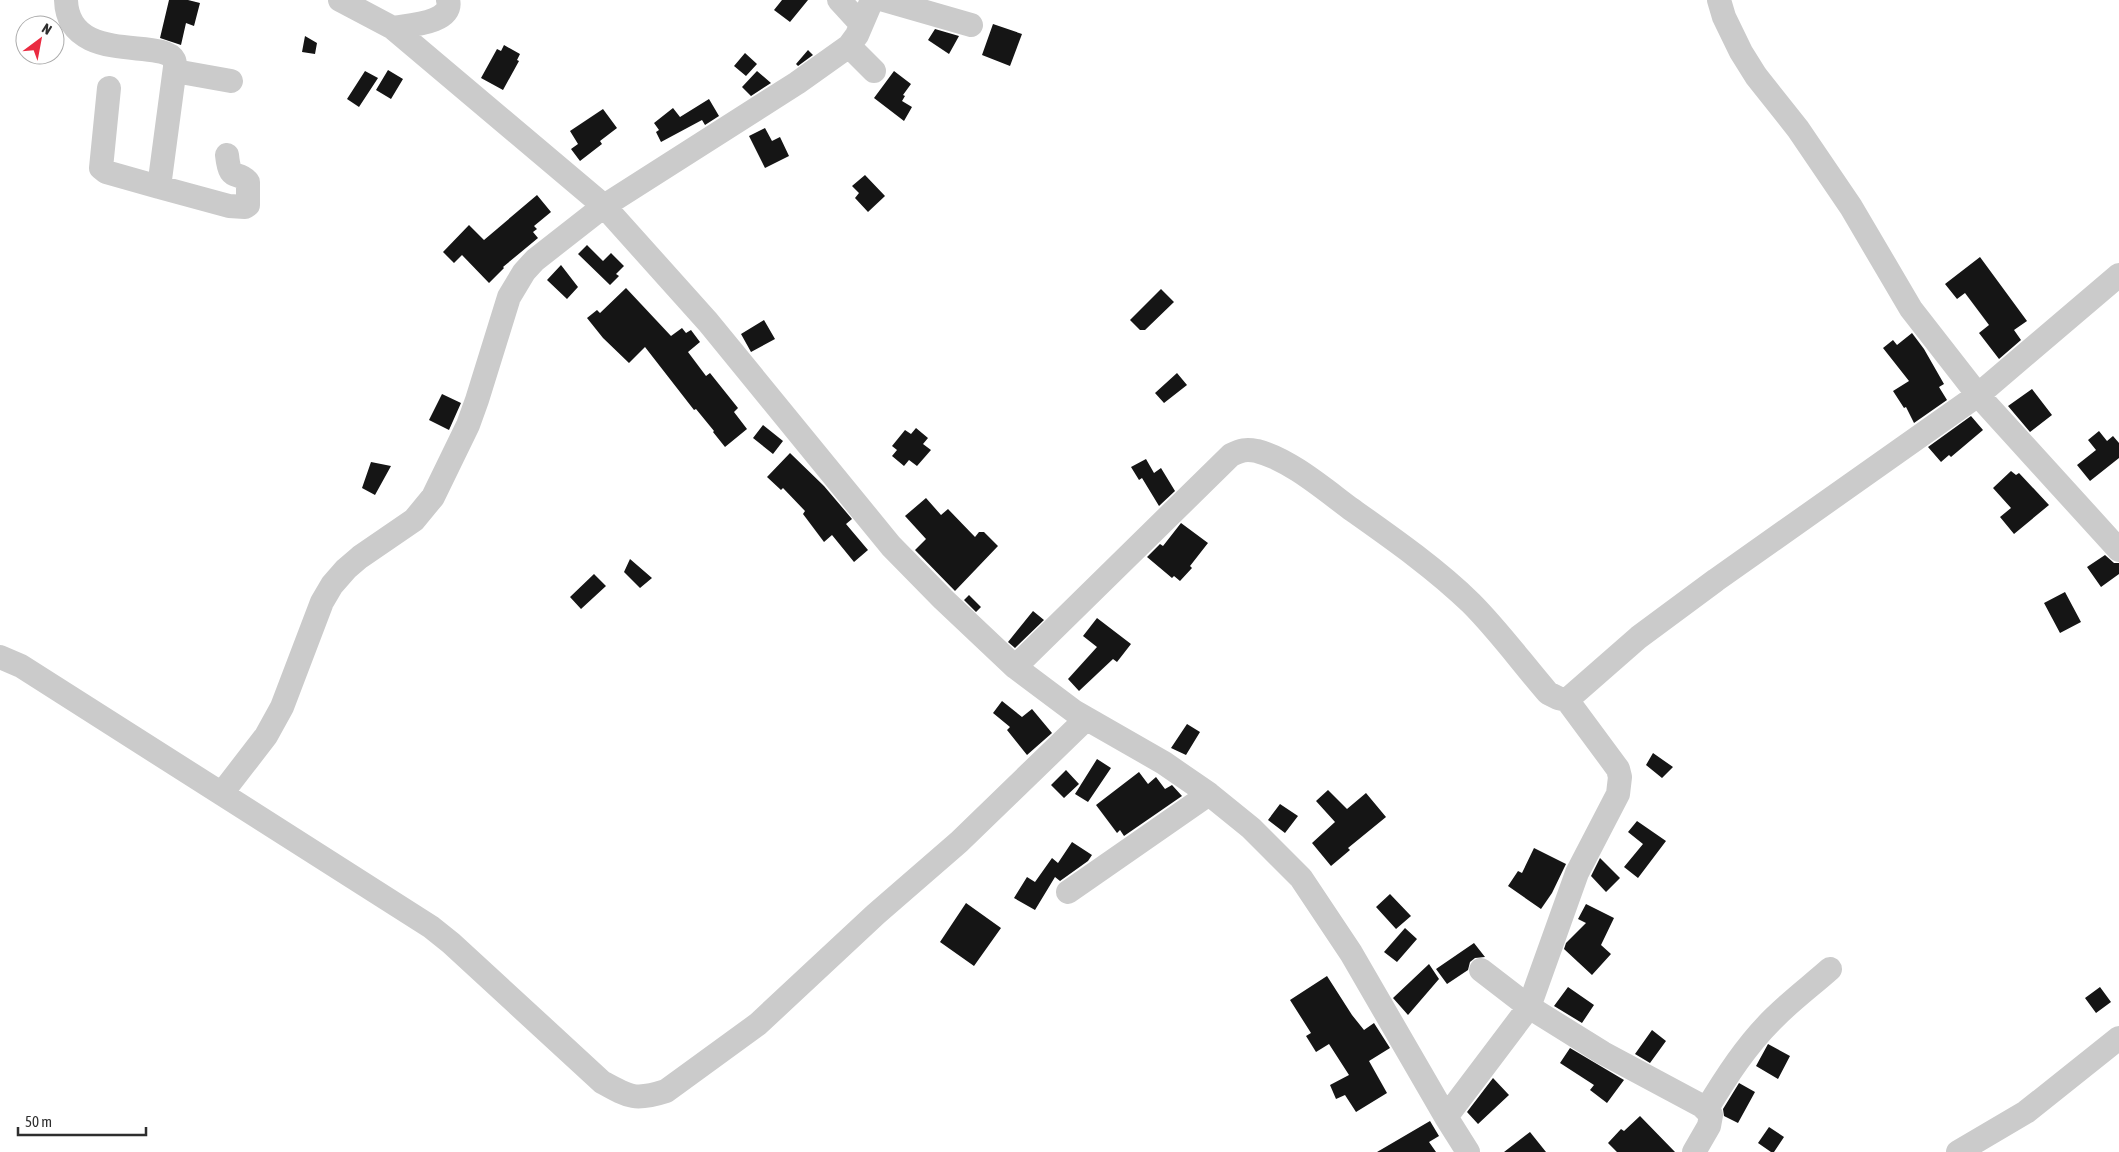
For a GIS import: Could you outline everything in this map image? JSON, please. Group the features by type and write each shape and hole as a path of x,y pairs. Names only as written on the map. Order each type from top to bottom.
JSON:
{"street":[{"path":"66,0 66,9 70,20 91,39 106,45 160,52 170,55 174,60 175,71 159,187"},
{"path":"340,0 393,28 604,206 708,322 891,546 943,599 1015,667 1086,719 1164,762 1209,794 1251,828 1301,878 1351,953 1468,1152"},
{"path":"393,28 439,19 446,14 449,8 448,0"},
{"path":"839,0 861,24"},
{"path":"222,794 266,736 282,707 322,602 332,584 360,558 414,520 433,497 474,408 509,297 515,284 535,260 604,206 797,83 849,46 857,35 872,0"},
{"path":"884,0 971,25"},
{"path":"1719,0 1724,17 1741,52 1756,76 1798,129 1835,184 1911,309 1978,395 2119,550"},
{"path":"849,46 874,71"},
{"path":"175,71 231,81"},
{"path":"109,88 100,168 106,172 229,206 245,207 248,205 248,182 231,172 228,168 227,155"},
{"path":"1567,700 1639,637 1716,580 1978,395 2119,275"},
{"path":"1015,667 1232,455 1246,450 1259,451 1282,462 1396,541 1469,602 1493,627 1548,693 1567,700 1618,768 1620,784 1614,804 1577,873 1529,1007 1446,1117"},
{"path":"0,657 30,672 405,910 451,943 602,1082 628,1096 648,1097 666,1091 758,1024 876,914 959,842 1086,719"},
{"path":"1068,892 1209,794"},
{"path":"1706,1110 1733,1065 1758,1036 1779,1013 1830,969"},
{"path":"1480,970 1529,1007 1602,1053 1706,1110 1711,1115 1709,1126 1694,1152"},
{"path":"1958,1152 2026,1112 2119,1038"}],"building":[{"path":"169,0 188,0 200,3 194,26 186,23 181,45 160,38"},
{"path":"782,0 808,0 790,22 774,10"},
{"path":"993,24 1022,34 1010,66 982,55"},
{"path":"935,29 959,36 949,54 928,40"},
{"path":"305,36 317,43 315,54 302,52"},
{"path":"504,45 520,54 517,60 519,61 503,90 481,78 497,49 501,51"},
{"path":"808,50 813,55 798,66 796,64"},
{"path":"745,53 757,64 746,76 734,66"},
{"path":"388,70 403,79 391,99 376,90"},
{"path":"365,71 378,78 359,107 347,99"},
{"path":"757,71 771,83 751,96 742,87"},
{"path":"894,71 911,84 903,95 905,96 902,101 912,107 904,121 874,98"},
{"path":"709,99 719,116 705,125 702,120 661,142 656,132 659,130 654,123 673,108 680,117"},
{"path":"603,109 617,128 600,141 602,144 580,161 571,149 578,144 570,131"},
{"path":"765,128 772,141 780,137 789,156 765,168 749,136"},
{"path":"865,175 885,196 868,212 855,198 859,193 852,186"},
{"path":"537,195 551,212 534,226 537,229 533,232 538,238 503,267 489,283 462,255 454,263 443,252 469,225 484,240"},
{"path":"587,245 603,261 611,253 624,266 616,274 619,276 610,285 578,254"},
{"path":"1980,257 2027,321 2014,330 2021,340 1999,359 1979,333 1989,325 1965,293 1957,299 1945,284"},
{"path":"561,265 578,287 567,299 547,280"},
{"path":"626,288 671,336 682,328 686,333 691,330 700,342 688,352 706,376 710,373 738,408 734,412 747,429 725,447 645,347 629,363 603,338 587,318 597,310 600,313"},
{"path":"1161,289 1174,302 1145,330 1140,330 1130,320"},
{"path":"764,320 775,339 751,352 741,334"},
{"path":"1912,333 1924,349 1944,384 1939,387 1947,400 1914,423 1906,407 1904,408 1893,391 1909,381 1883,348 1893,340 1897,345"},
{"path":"1177,373 1187,385 1164,403 1155,393"},
{"path":"2032,389 2052,415 2030,432 2008,406"},
{"path":"442,394 461,403 449,430 429,420"},
{"path":"1971,416 1983,430 1951,457 1949,455 1941,462 1928,447"},
{"path":"763,425 783,441 773,454 753,438"},
{"path":"916,428 928,438 923,444 931,450 917,466 909,460 904,466 892,456 897,450 892,446 905,430 911,434"},
{"path":"2099,431 2107,441 2113,436 2119,443 2119,458 2090,481 2077,465 2096,450 2088,440"},
{"path":"790,453 824,486 852,519 846,524 868,550 854,562 832,535 824,542 803,514 805,511 783,488 781,490 767,477"},
{"path":"1146,459 1154,473 1161,468 1175,491 1159,506 1142,478 1139,480 1131,467"},
{"path":"371,462 391,466 375,495 362,488"},
{"path":"2011,471 2016,475 2019,473 2049,505 2014,534 2000,517 2011,508 1993,488"},
{"path":"926,498 941,515 948,509 975,537 979,532 984,532 998,546 955,591 915,550 926,539 905,516"},
{"path":"1181,523 1208,543 1190,566 1192,568 1180,581 1174,576 1172,578 1147,557 1160,544 1163,546"},
{"path":"2105,555 2114,563 2119,563 2119,574 2101,587 2087,567"},
{"path":"630,559 652,578 640,588 624,572"},
{"path":"594,574 606,586 581,609 570,597"},
{"path":"2065,592 2081,622 2060,633 2044,603"},
{"path":"969,595 981,607 976,612 964,600"},
{"path":"1033,611 1044,620 1015,648 1008,642"},
{"path":"1097,618 1131,644 1117,662 1113,659 1079,691 1068,679 1097,647 1083,636"},
{"path":"1002,701 1022,717 1032,709 1052,733 1027,755 1007,730 1010,727 993,713"},
{"path":"1187,724 1200,732 1186,755 1171,748"},
{"path":"1653,753 1673,767 1662,778 1646,765"},
{"path":"1097,759 1111,768 1088,802 1075,794"},
{"path":"1066,770 1079,784 1064,798 1051,785"},
{"path":"1139,772 1148,784 1156,777 1165,789 1172,785 1182,796 1124,836 1120,830 1117,833 1096,805"},
{"path":"1328,790 1347,809 1366,793 1386,817 1348,848 1350,850 1331,866 1312,843 1335,822 1316,801"},
{"path":"1280,804 1298,816 1285,833 1268,820"},
{"path":"1637,821 1666,841 1638,878 1624,867 1643,844 1628,832"},
{"path":"1072,842 1092,855 1088,861 1060,881 1055,877 1035,910 1014,898 1027,877 1035,882 1052,858 1058,863"},
{"path":"1534,848 1566,864 1552,893 1541,909 1508,886 1518,871 1522,873"},
{"path":"1600,858 1620,878 1606,892 1591,876"},
{"path":"1390,894 1411,916 1396,929 1376,907"},
{"path":"966,903 1001,928 974,966 940,942"},
{"path":"1586,904 1614,918 1601,945 1611,954 1592,975 1564,949 1566,943 1586,923 1578,919"},
{"path":"1405,928 1417,939 1397,962 1384,952"},
{"path":"1474,943 1485,957 1475,958 1470,962 1468,970 1447,984 1436,969"},
{"path":"1429,964 1439,979 1408,1015 1393,998"},
{"path":"1327,976 1364,1030 1374,1023 1390,1048 1369,1061 1387,1093 1356,1112 1345,1095 1336,1099 1330,1085 1349,1075 1329,1044 1316,1052 1306,1036 1311,1033 1290,1000"},
{"path":"1568,987 1594,1005 1582,1023 1554,1006"},
{"path":"2100,987 2111,1002 2096,1013 2085,998"},
{"path":"1652,1030 1666,1041 1650,1063 1635,1054"},
{"path":"1768,1044 1790,1056 1778,1079 1756,1066"},
{"path":"1570,1048 1624,1080 1607,1103 1590,1090 1594,1085 1560,1063"},
{"path":"1493,1078 1509,1095 1478,1124 1467,1112"},
{"path":"1739,1083 1755,1092 1738,1123 1724,1116 1723,1109"},
{"path":"1640,1116 1675,1152 1617,1152 1608,1143 1621,1129 1624,1131"},
{"path":"1430,1121 1439,1136 1429,1142 1436,1152 1377,1152"},
{"path":"1769,1127 1784,1137 1774,1152 1758,1143"},
{"path":"1530,1132 1546,1152 1504,1152"}]}
